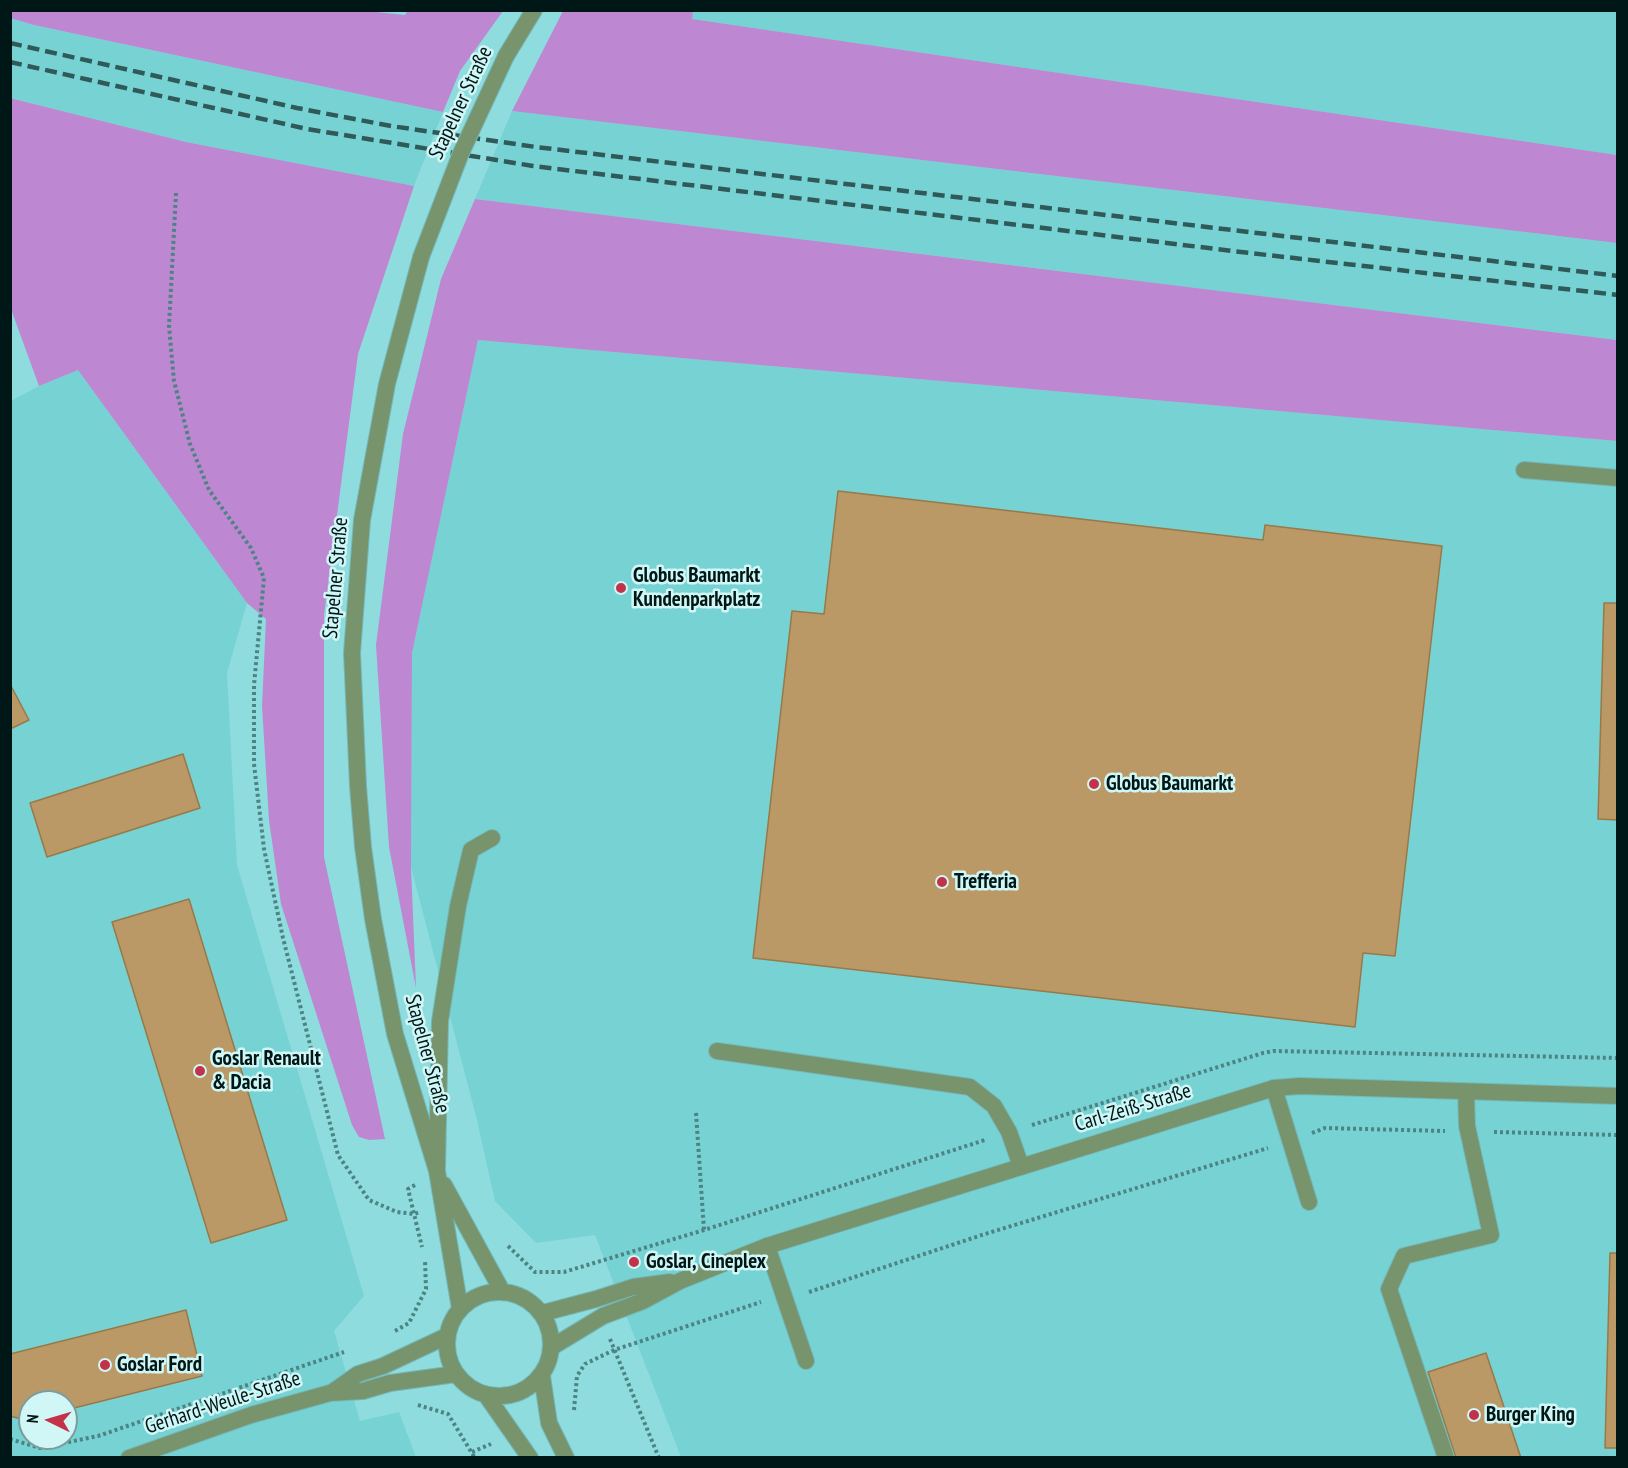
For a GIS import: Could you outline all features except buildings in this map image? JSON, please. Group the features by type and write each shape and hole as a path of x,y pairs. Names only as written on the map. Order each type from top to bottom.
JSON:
{"street":[{"name":"Stapelner Straße","path":"460,1309 437,1171 395,1034 373,919 359,796 352,653 362,520 387,384 421,257 461,153 506,56 534,10"},
{"path":"1524,470 1617,478"},
{"path":"437,1171 440,1022 458,906 471,850 492,838"},
{"path":"717,1051 970,1087 994,1106 1009,1132 1021,1166"},
{"name":"Carl-Zeiß-Straße","path":"552,1347 603,1316 643,1301 680,1281 767,1246 1274,1088 1300,1086 1617,1096"},
{"path":"1274,1088 1309,1202"},
{"path":"1446,1458 1389,1289 1404,1256 1491,1235 1468,1131 1466,1092"},
{"name":"Stapelner Straße","path":"437,1171 502,1291"},
{"path":"767,1246 806,1361"},
{"name":"Carl-Zeiß-Straße","path":"543,1313 633,1287 680,1281"},
{"path":"502,1291 531,1302 543,1313 551,1335 552,1347 549,1362 542,1376 531,1387 517,1394 502,1397 486,1395 464,1384 450,1362 447,1336 460,1309 472,1299 486,1293 502,1291"},
{"name":"Gerhard-Weule-Straße","path":"330,1393 358,1374 383,1366 447,1336"},
{"name":"Gerhard-Weule-Straße","path":"129,1458 251,1415 330,1393 363,1391 390,1383 456,1374"},
{"path":"542,1376 549,1423 566,1458"},
{"path":"486,1395 530,1458"}],"path":[{"path":"176,193 169,326 174,381 190,444 209,490 251,548 264,578 254,685 254,764 264,849 283,938 338,1155 369,1200 397,1212 414,1214 443,1206"},
{"path":"696,1113 704,1230"},
{"path":"549,1423 574,1413 577,1376 585,1364 614,1350 784,1295 799,1296 985,1233 1290,1142 1325,1128 1617,1135"},
{"path":"393,1332 409,1323 426,1289 424,1257 408,1189 437,1171"},
{"path":"603,1316 614,1350 659,1458"},
{"path":"10,1439 40,1448 98,1436 345,1352"},
{"path":"472,1452 514,1434"}],"shaded area":[{"path":"11,10 367,11 405,15 408,10 503,11 460,71 443,112 10,18"},
{"path":"693,10 1617,11 1617,155 691,19"},
{"path":"563,11 693,11 692,19 1617,155 1617,243 512,111"},
{"path":"10,18 443,112 414,186 186,142 11,98"},
{"path":"10,98 186,142 414,186 358,354 324,615 324,857 385,1139 369,1140 359,1137 352,1125 281,904 269,820 262,706 266,619 247,603 78,370 39,386 11,309"},
{"path":"512,111 1617,243 1617,340 475,199"},
{"path":"475,199 1617,340 1617,441 478,340 412,653 411,867 416,988 389,847 376,645 403,434 441,279"},
{"path":"478,340 1617,441 1617,1457 681,1457 595,1235 536,1243 495,1201 477,1120 411,867 412,653"},
{"path":"78,370 247,603 227,673 237,865 364,1296 334,1331 360,1421 399,1412 416,1457 11,1458 11,401 39,386"}],"railway":[{"path":"10,43 297,108 391,126 536,147 1618,276"},
{"path":"10,62 307,129 533,166 1241,252 1618,295"}],"place":[{"name":"Globus Baumarkt Kundenparkplatz","path":"621,588"},
{"name":"Globus Baumarkt","path":"1094,784"},
{"name":"Trefferia","path":"942,882"},
{"name":"Goslar Renault & Dacia","path":"200,1071"},
{"name":"Goslar, Cineplex","path":"634,1262"},
{"name":"Goslar Ford","path":"105,1365"},
{"name":"Burger King","path":"1474,1415"}]}
